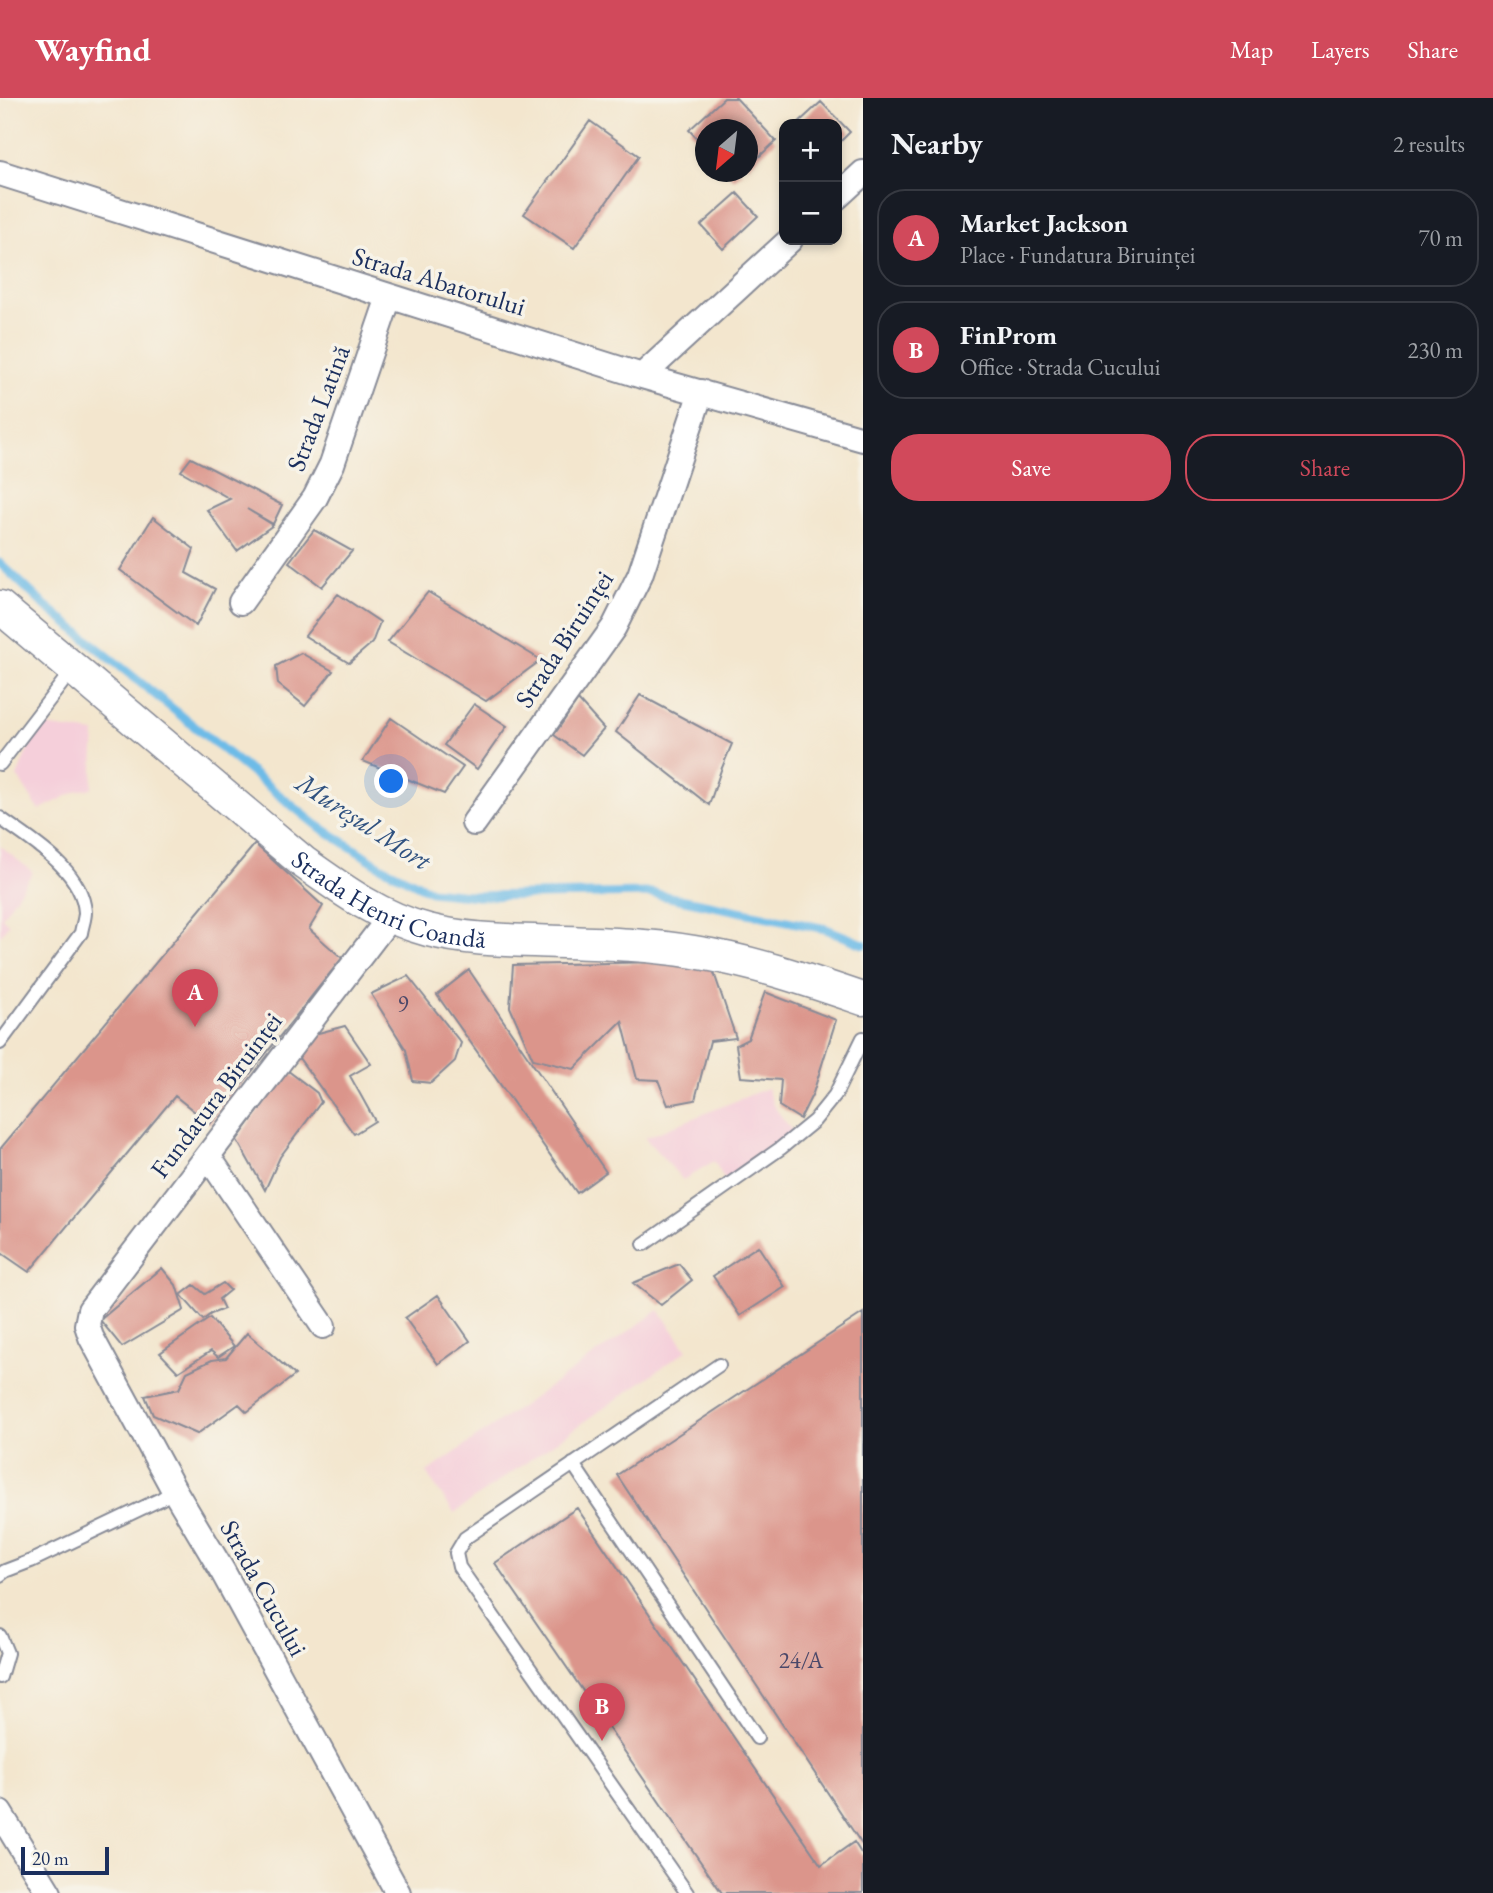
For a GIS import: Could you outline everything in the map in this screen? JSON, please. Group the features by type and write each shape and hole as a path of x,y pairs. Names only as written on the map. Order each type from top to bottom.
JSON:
{"street":[{"name":"Strada Abatorului","path":"0,173 642,376 863,439"},
{"path":"842,192 863,173"},
{"path":"642,376 785,245"},
{"name":"Strada Latină","path":"241,602 314,498 332,464 389,297"},
{"name":"Strada Biruinței","path":"474,823 614,627 640,575 701,392"},
{"name":"Strada Henri Coandă","path":"0,607 303,862 347,893 390,917 426,930 455,936 625,945 694,952 774,969 863,999"},
{"name":"Fundatura Biruinței","path":"90,1310 390,917"},
{"path":"208,1156 323,1326"},
{"name":"Strada Cucului","path":"90,1310 87,1325 90,1337 174,1490 223,1572 398,1893"},
{"path":"0,1813 49,1893"}],"lane":[{"path":"0,764 73,669"},
{"path":"0,818 55,860 70,875 80,893 85,914 81,933 0,1043"},
{"path":"644,1244 781,1148 814,1121 835,1095 863,1038"},
{"path":"687,1893 459,1567 456,1553 465,1538 719,1365"},
{"path":"573,1464 757,1738"},
{"path":"0,1575 161,1499 174,1490"},
{"path":"0,1636 7,1653 0,1677"}],"shaded area":[{"path":"38,725 95,733 92,788 77,791 39,810 17,776"},
{"path":"0,846 33,872 2,917 9,924 0,936"},
{"path":"767,1088 773,1105 793,1132 726,1182 714,1161 683,1180 645,1138"},
{"path":"659,1310 687,1350 454,1513 426,1473"}],"building":[{"path":"724,98 736,98 756,119 701,119"},
{"path":"821,102 837,119 802,119"},
{"path":"590,121 639,156 574,248 524,214"},
{"path":"758,122 776,141 758,158"},
{"path":"842,124 850,132 842,140"},
{"path":"695,125 695,136 689,130"},
{"path":"737,193 758,216 723,249 701,225"},
{"path":"191,458 282,505 273,524 247,509 273,525 237,551 207,510 230,499 181,471"},
{"path":"153,517 194,549 186,573 215,589 196,626 120,570"},
{"path":"314,530 352,551 322,587 289,562"},
{"path":"428,592 541,660 486,701 388,642"},
{"path":"338,594 380,622 372,643 349,663 305,636"},
{"path":"301,653 333,671 305,706 278,684 276,666"},
{"path":"640,695 732,744 709,805 616,732"},
{"path":"578,700 604,729 582,755 554,735"},
{"path":"474,704 507,726 477,769 444,745"},
{"path":"391,718 463,767 444,794 363,761"},
{"path":"255,844 323,906 309,929 342,958 210,1124 175,1096 29,1272 0,1252 0,1149"},
{"path":"710,961 736,1038 710,1041 695,1100 668,1105 658,1080 637,1079 622,1021 574,1069 533,1059 510,1007 513,965"},
{"path":"469,970 606,1172 577,1193 437,995"},
{"path":"408,976 461,1043 455,1061 431,1083 413,1081 406,1050 371,994"},
{"path":"765,992 836,1020 813,1093 800,1119 779,1106 781,1080 741,1077 736,1045 748,1039"},
{"path":"345,1026 371,1064 350,1076 375,1121 354,1134 299,1058 307,1036"},
{"path":"287,1070 317,1093 321,1102 280,1157 265,1190 237,1140"},
{"path":"758,1246 785,1287 740,1316 713,1276"},
{"path":"679,1264 692,1280 661,1305 633,1283"},
{"path":"162,1268 176,1285 184,1310 122,1347 100,1320"},
{"path":"223,1283 230,1290 219,1299 224,1309 203,1320 181,1295 194,1285 205,1294"},
{"path":"438,1295 470,1341 438,1364 405,1318"},
{"path":"863,1313 863,1846 617,1475"},
{"path":"210,1318 234,1346 218,1357 211,1351 178,1372 160,1353"},
{"path":"247,1333 295,1375 247,1412 239,1404 197,1434 153,1415 145,1396 179,1389 187,1372 212,1360 226,1358"},
{"path":"577,1508 821,1865 854,1842 863,1856 863,1893 722,1893 495,1563"}],"waterway":[{"name":"Mureșul Mort","path":"0,563 42,603 315,824 382,867 431,891 477,896 650,893 826,929 863,944"}],"place":[{"name":"Market Jackson","path":"195,1027"},
{"name":"FinProm","path":"602,1741"}]}
